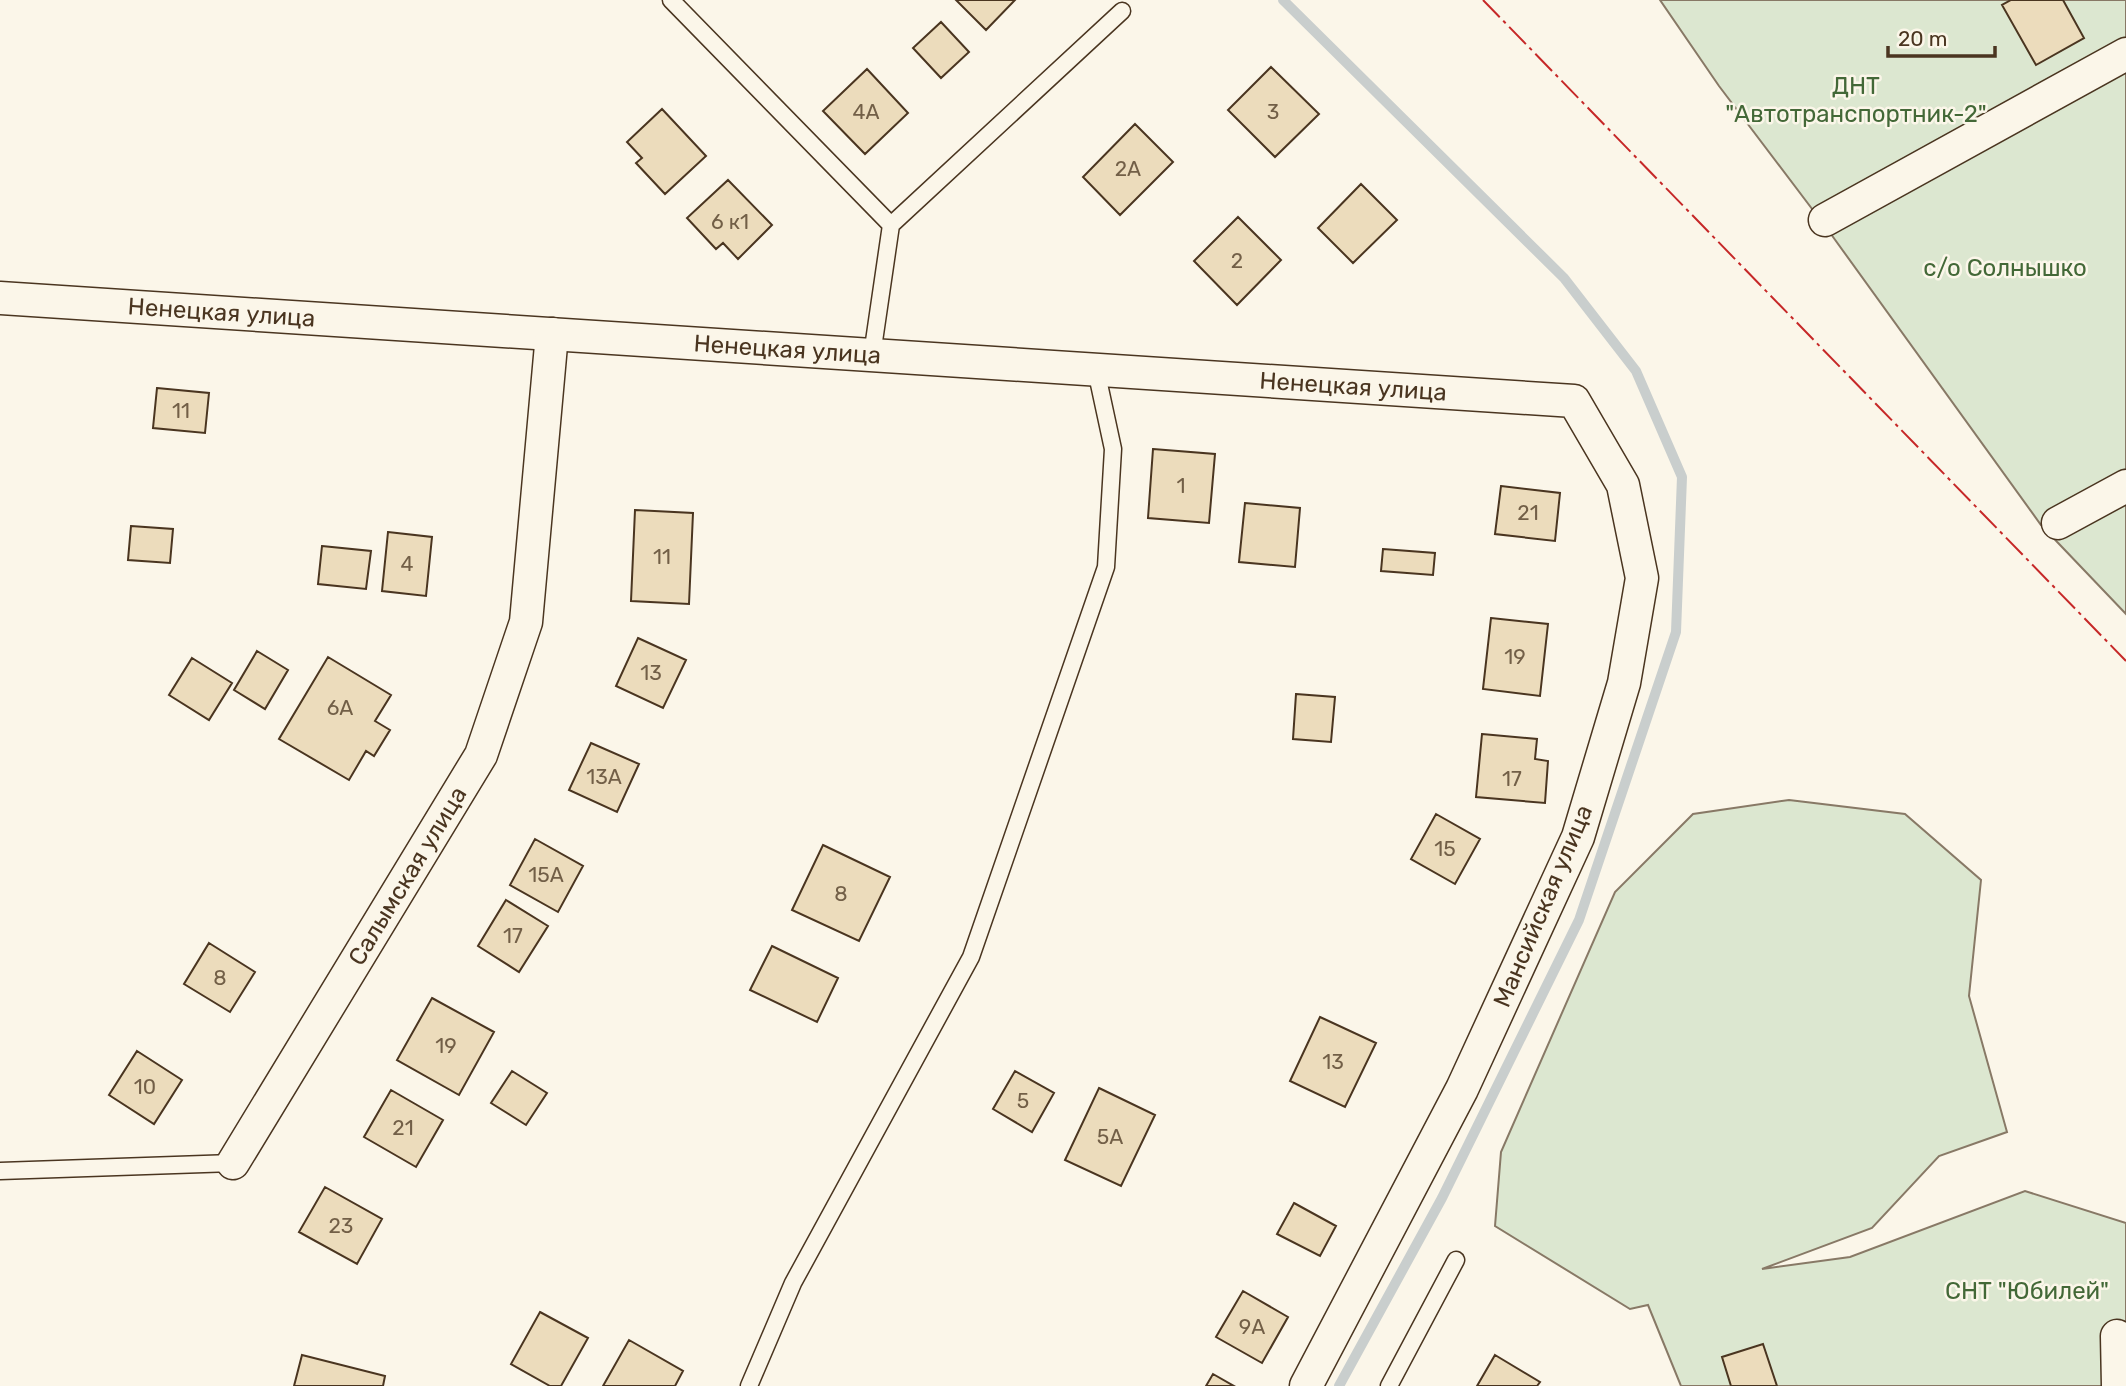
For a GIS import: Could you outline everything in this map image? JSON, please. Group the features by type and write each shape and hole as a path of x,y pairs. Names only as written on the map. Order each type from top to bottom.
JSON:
{"street":[{"path":"1825,220 2126,54"},
{"name":"Ненецкая улица","path":"0,298 1574,401"},
{"name":"Салымская улица","path":"233,1163 481,755 526,622 552,334"},
{"name":"Мансийская улица","path":"1306,1386 1462,1089 1578,837 1624,684 1642,578 1623,485 1574,401"},
{"path":"2058,523 2126,486"},
{"path":"2117,1336 2118,1386"}],"lane":[{"path":"671,0 891,225"},
{"path":"872,355 891,225 1122,11"},
{"path":"748,1386 793,1283 971,957 1106,567 1113,449 1096,370"},
{"name":"Салымская улица","path":"0,1171 233,1163"},
{"path":"1389,1386 1456,1259"}],"green space":[{"path":"1660,0 2126,0 2126,614 2041,525 1828,230 1719,86"},
{"name":"СНТ \"Юбилей\"","path":"1789,800 1905,814 1981,880 1969,996 2007,1132 1939,1156 1872,1228 1762,1269 1850,1257 2025,1191 2126,1223 2126,1386 1681,1386 1648,1305 1630,1309 1495,1226 1501,1152 1615,892 1693,814"}],"building":[{"path":"956,0 1015,0 986,30"},
{"path":"2011,0 2063,0 2084,38 2036,65 2002,5"},
{"path":"941,22 969,52 941,78 913,48"},
{"path":"1271,67 1319,114 1275,157 1228,110"},
{"path":"867,69 908,113 865,154 823,111"},
{"path":"662,109 706,156 665,194 636,163 642,158 627,142"},
{"path":"1135,124 1173,162 1120,215 1083,177"},
{"path":"728,180 772,225 738,259 723,243 716,249 687,218"},
{"path":"1361,184 1397,220 1353,263 1318,228"},
{"path":"1238,217 1281,260 1237,305 1194,261"},
{"path":"157,388 209,393 205,433 153,428"},
{"path":"1153,449 1215,454 1209,523 1148,518"},
{"path":"1501,486 1560,493 1555,541 1495,534"},
{"path":"1245,503 1300,508 1295,567 1239,562"},
{"path":"635,510 693,513 689,604 631,601"},
{"path":"131,526 173,529 170,563 128,560"},
{"path":"388,532 432,537 426,596 382,591"},
{"path":"322,546 371,551 366,589 318,584"},
{"path":"1383,549 1435,553 1433,575 1381,571"},
{"path":"1491,618 1548,624 1540,696 1483,689"},
{"path":"638,638 686,660 663,708 616,686"},
{"path":"257,651 288,670 265,709 234,690"},
{"path":"328,657 391,695 375,721 390,730 374,756 366,751 349,780 279,739"},
{"path":"192,658 232,683 209,720 169,695"},
{"path":"1296,694 1335,697 1331,742 1293,739"},
{"path":"1482,734 1537,739 1535,759 1548,761 1545,803 1476,797"},
{"path":"591,743 639,764 617,812 569,790"},
{"path":"1436,814 1480,839 1455,884 1411,859"},
{"path":"535,839 583,866 558,912 510,885"},
{"path":"823,845 890,877 859,941 792,910"},
{"path":"506,900 548,926 519,972 478,946"},
{"path":"209,943 255,972 230,1012 184,984"},
{"path":"772,946 838,978 817,1022 750,990"},
{"path":"432,998 494,1032 459,1095 397,1060"},
{"path":"1320,1017 1376,1043 1345,1107 1290,1081"},
{"path":"137,1051 182,1080 154,1124 109,1095"},
{"path":"512,1071 547,1093 526,1125 491,1103"},
{"path":"1015,1071 1054,1093 1032,1132 993,1109"},
{"path":"1099,1088 1155,1115 1121,1186 1065,1160"},
{"path":"391,1090 443,1120 416,1167 364,1137"},
{"path":"325,1187 382,1219 357,1264 299,1232"},
{"path":"1294,1203 1336,1226 1320,1256 1277,1234"},
{"path":"1243,1291 1288,1317 1262,1363 1216,1337"},
{"path":"540,1312 588,1338 561,1386 550,1386 511,1364"},
{"path":"629,1340 683,1371 675,1386 603,1386"},
{"path":"1763,1344 1777,1386 1731,1386 1722,1357"},
{"path":"302,1355 385,1376 383,1386 294,1386"},
{"path":"1495,1355 1540,1382 1537,1386 1477,1386"},
{"path":"1213,1374 1234,1386 1206,1386"}],"waterway":[{"path":"1283,0 1564,278 1636,371 1682,477 1676,632 1579,920 1442,1198 1339,1386"}],"power":[{"path":"1483,0 2126,661"}],"park label":[{"name":"ДНТ \"Автотранспортник-2\"","path":"1856,100"},
{"name":"с/о Солнышко","path":"2005,268"}]}
